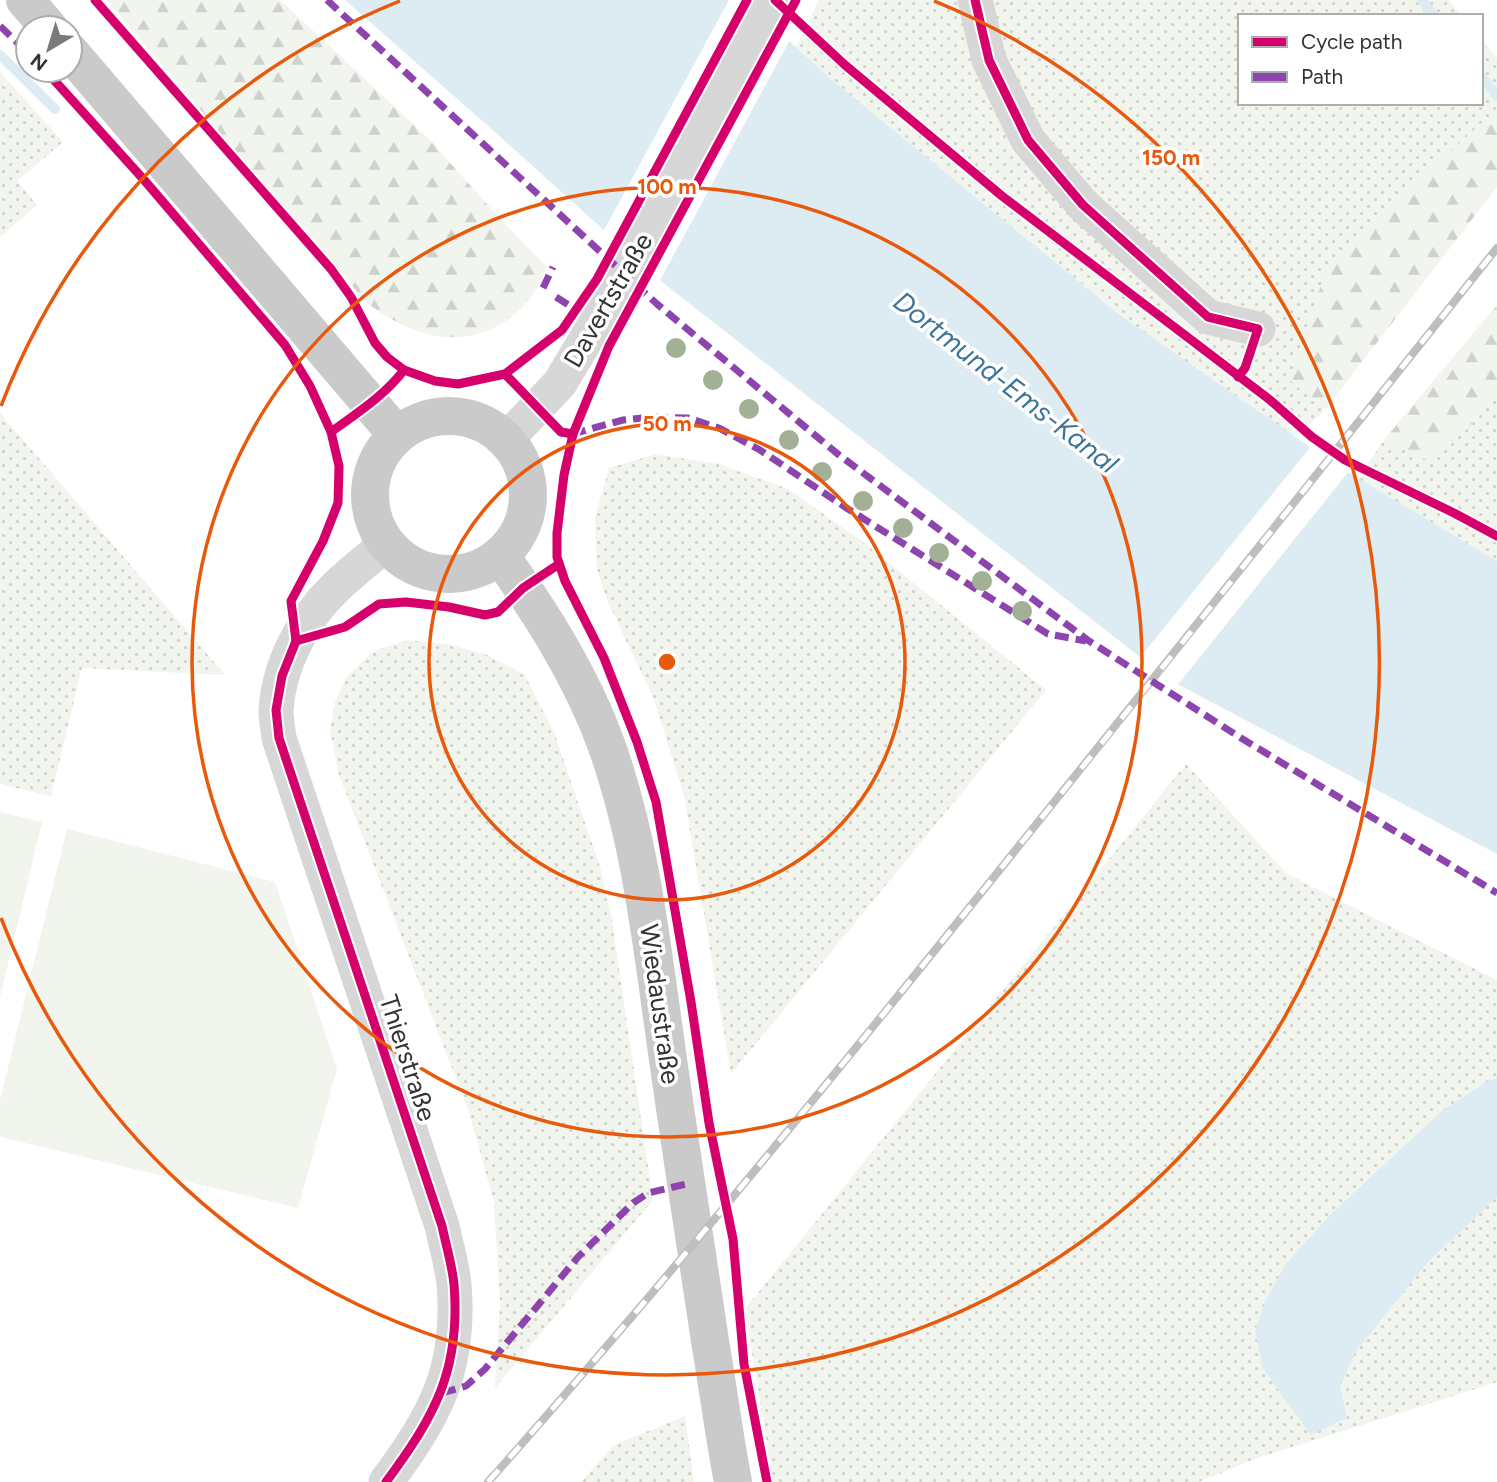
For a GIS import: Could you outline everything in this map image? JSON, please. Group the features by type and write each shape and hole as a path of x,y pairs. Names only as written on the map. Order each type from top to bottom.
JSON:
{"main road":[{"path":"25,0 37,14"},
{"path":"84,68 397,435"},
{"path":"448,415 468,418 488,426 507,439 521,460 528,483 527,510 517,536 500,555 484,566 466,572 446,574 424,570 404,559 387,543 375,522 370,499 372,477 381,455 397,435 411,425 448,415"},
{"name":"Wiedaustraße","path":"500,555 545,618 583,689 606,744 622,794 648,919 685,1184 733,1482"}],"street":[{"name":"Davertstraße","path":"507,439 560,383 613,294 772,0"},
{"path":"975,0 989,60 1028,140 1083,205 1208,317 1258,329"},
{"name":"Thierstraße","path":"386,1482 416,1441 442,1393 454,1340 454,1283 442,1226 279,738 276,710 287,664 296,641 312,616 332,591 387,543"}],"green space":[{"path":"106,0 280,0 427,137 547,267 532,296 514,315 494,328 473,335 430,335 387,317 366,302"},
{"path":"819,0 1448,0 1460,14 1238,14 1238,105 1483,105 1483,41 1497,58 1497,109 1386,211 1290,380 1325,410 1295,438 1120,315 832,80 796,47"},
{"path":"0,72 63,142 17,181 37,205 0,237"},
{"path":"1497,109 1497,187 1325,410 1290,380 1325,273 1386,211"},
{"path":"1497,305 1497,395 1468,428 1428,460 1383,441"},
{"path":"1497,395 1497,561 1358,479 1383,441 1428,459 1468,428"},
{"path":"0,413 225,675 82,668 51,796 0,784"},
{"path":"656,454 719,464 788,489 863,542 1046,690 731,1074 684,795 653,697 607,600 597,569 595,518 609,468"},
{"path":"407,640 447,644 487,655 525,675 555,735 600,867 612,921 653,1200 495,1388 500,1303 494,1202 469,1112 339,775 330,730 335,702 348,675 374,651"},
{"path":"1186,764 1287,874 1497,980 1497,1382 1258,1458 1199,1482 773,1482 745,1309"},
{"path":"0,812 42,822 0,997"},
{"path":"67,829 275,882 337,1069 298,1208 0,1137 0,1100"},
{"path":"685,1416 694,1482 581,1482 614,1445"}],"water":[{"name":"Dortmund-Ems-Kanal","path":"345,0 744,0 832,80 1120,315 1334,464 1497,561 1497,854 1168,679 657,278"},
{"path":"1497,1078 1497,1197 1428,1262 1356,1351 1340,1386 1347,1418 1311,1435 1263,1369 1255,1331 1264,1304 1285,1265 1331,1214 1442,1111 1486,1082"}],"pier":[{"path":"729,0 749,0 791,38 658,284 602,234"},
{"path":"1312,445 1350,470 1176,687 1166,682 1138,660"}],"waterway":[{"path":"1422,0 1432,14"},
{"path":"0,55 55,109"},
{"path":"1483,78 1497,96"}],"railway":[{"path":"488,1482 625,1325 825,1085 1497,248"}],"marked path":[{"path":"327,0 657,304 839,455 1089,641 1241,738 1497,893"},
{"path":"0,26 14,40"},
{"path":"543,288 553,267"},
{"path":"556,297 575,309"},
{"path":"572,434 623,420 653,417 688,418 719,428 760,450 848,509 1048,634 1086,641"},
{"path":"442,1393 466,1386 485,1369 578,1257 633,1203 648,1193 686,1184"}],"cycle path":[{"path":"95,0 331,269 351,297 375,343 387,357 404,370 435,381 458,384 505,374 562,330 597,279 747,0"},
{"path":"775,0 845,65 1002,196 1270,400 1312,437 1345,460 1497,536"},
{"path":"767,1482 744,1364 733,1239 709,1123 656,802 637,742 604,658 565,581 557,557 557,533 564,475 573,434 609,346 796,0"},
{"path":"975,0 989,60 1028,140 1083,205 1208,317 1258,329 1245,368 1238,377"},
{"path":"58,84 145,181 285,345 310,386 331,432 339,466 338,503 323,541 291,601 296,641 282,676 276,710 279,738 442,1226 454,1284 453,1342 441,1390 418,1435 386,1482"},
{"path":"331,432 379,396 404,370"},
{"path":"505,374 561,432 573,434"},
{"path":"296,641 345,627 379,604 406,602 485,615 498,612 523,588 559,564"}]}
